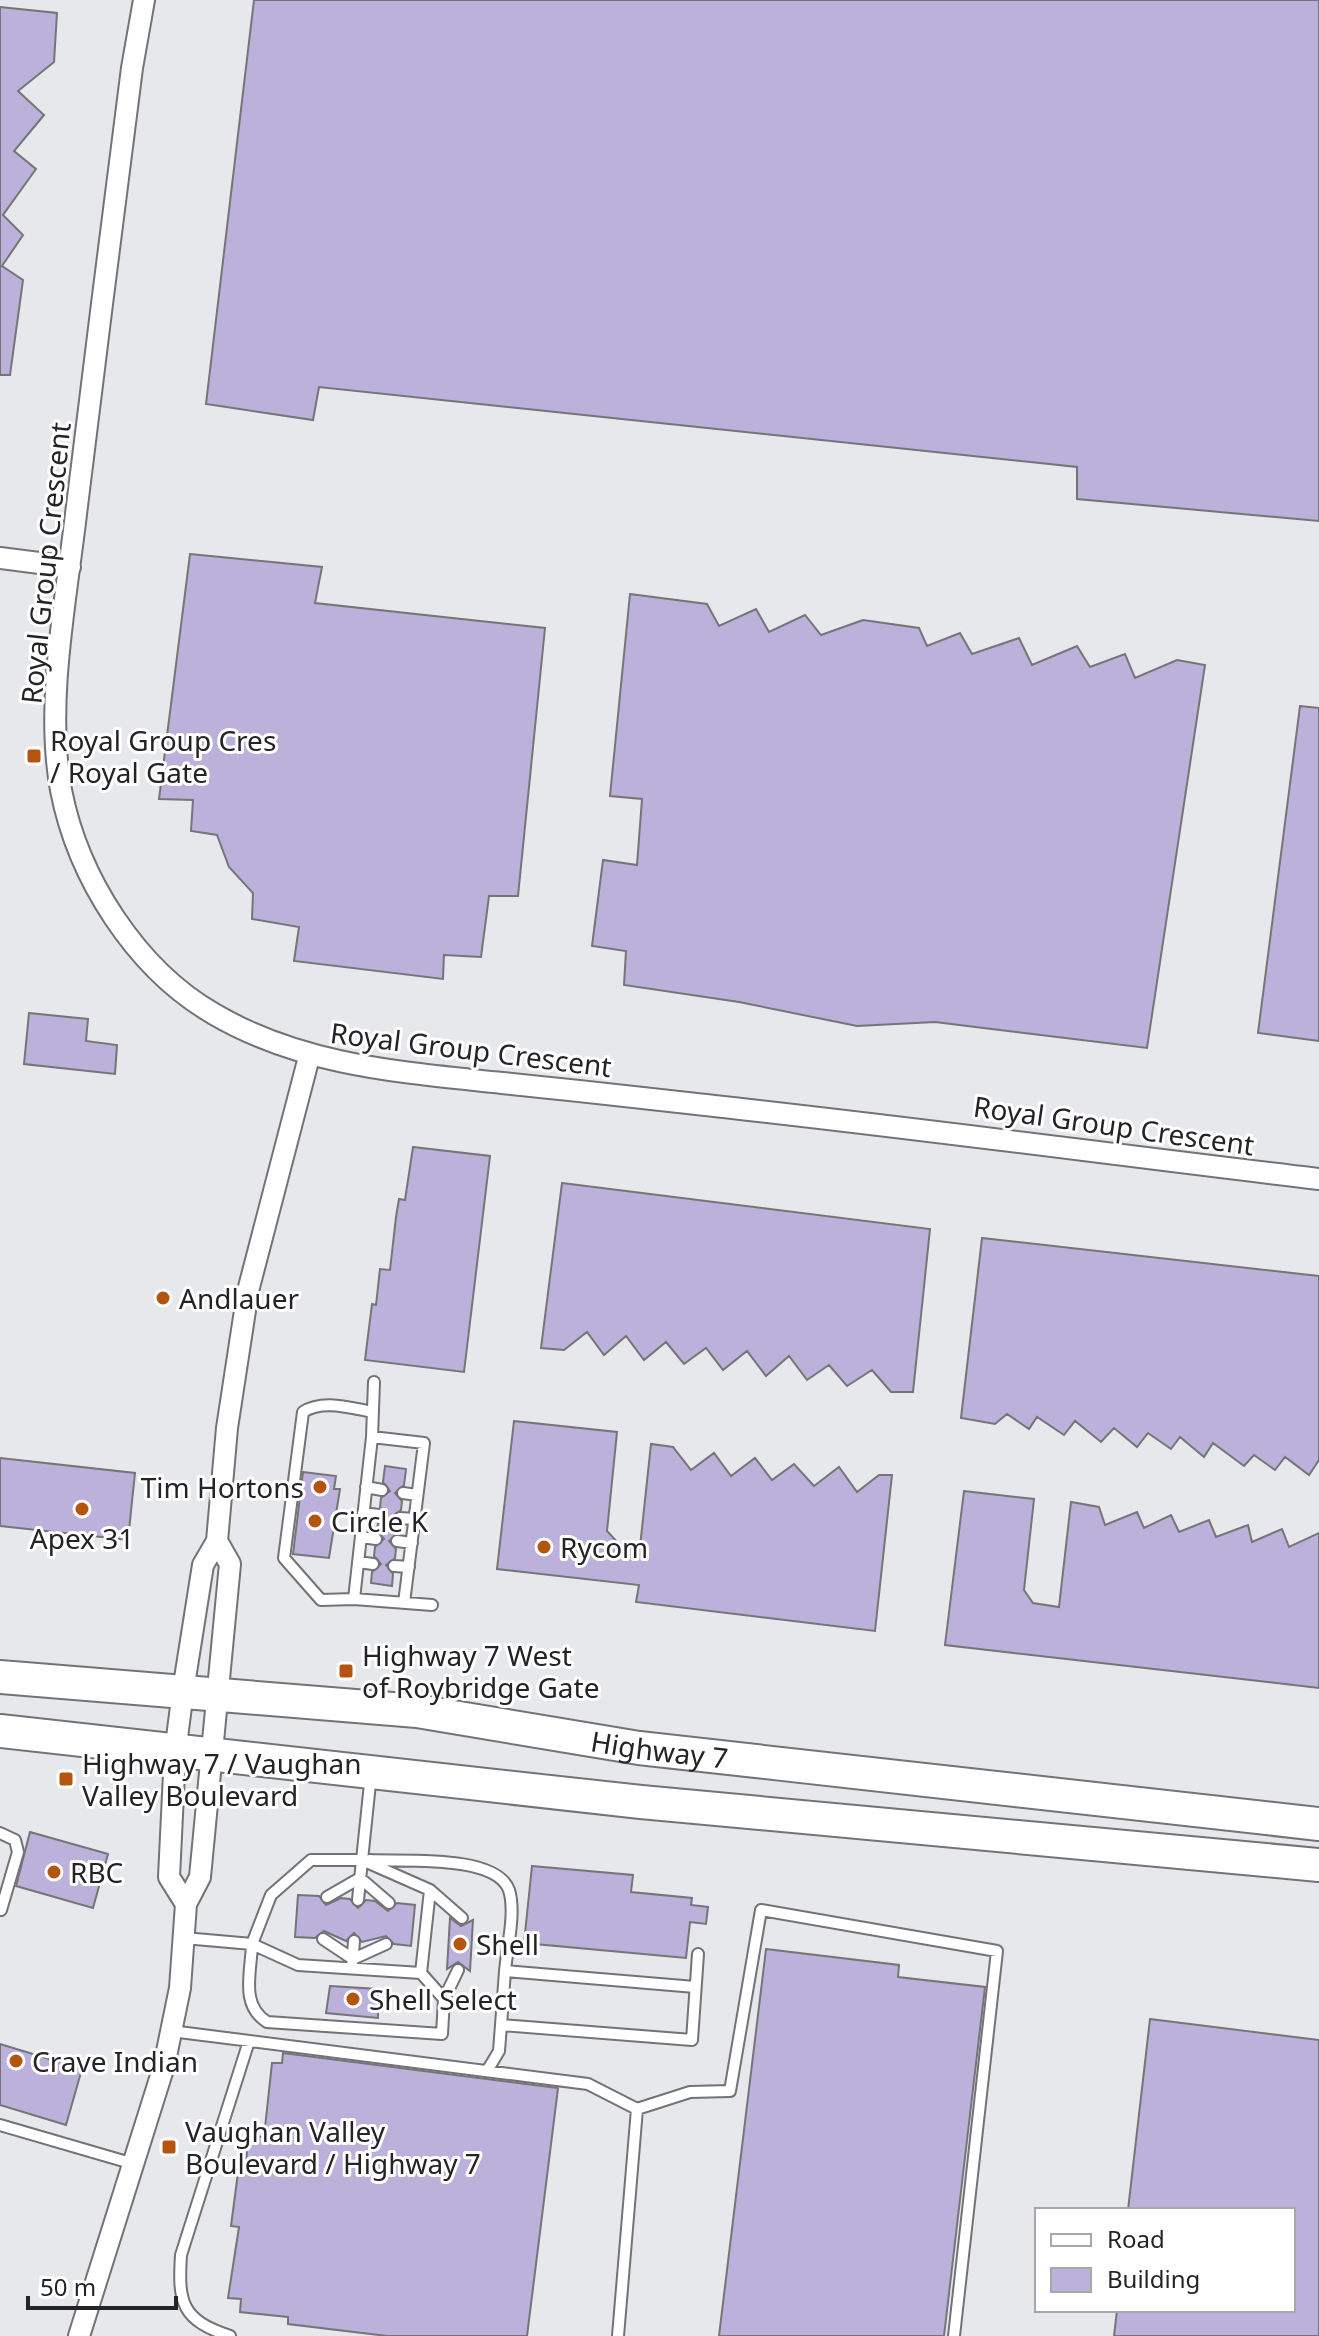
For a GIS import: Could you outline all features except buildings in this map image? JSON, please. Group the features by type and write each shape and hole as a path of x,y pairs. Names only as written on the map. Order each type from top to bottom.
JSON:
{"main road":[{"name":"Highway 7","path":"0,1677 417,1711 639,1748 1319,1824"},
{"name":"Highway 7","path":"0,1731 175,1753 657,1804 1319,1865"}],"street":[{"name":"Royal Group Crescent","path":"144,0 130,84 70,567 56,706 56,758 62,797 84,863 114,918 164,976 210,1012 258,1037 309,1057 410,1073 974,1134 1319,1179"},
{"path":"0,558 70,567"},
{"path":"186,1904 169,1877 175,1753 183,1691 203,1565 217,1541 229,1414 248,1291 309,1057"},
{"path":"79,2336 134,2164 171,2031 180,1988 186,1904 200,1877 209,1756 230,1564 217,1541"}],"lane":[{"path":"354,1599 372,1437 374,1382"},
{"path":"373,1412 328,1405 312,1406 303,1412 284,1558 321,1600 354,1599 432,1605"},
{"path":"372,1437 424,1443 404,1603"},
{"path":"366,1487 382,1490"},
{"path":"403,1493 417,1495"},
{"path":"363,1513 379,1515"},
{"path":"400,1518 415,1519"},
{"path":"361,1537 376,1539"},
{"path":"397,1541 412,1543"},
{"path":"358,1562 373,1564"},
{"path":"394,1566 409,1567"},
{"path":"358,1900 371,1772"},
{"path":"0,1833 12,1837 18,1852 1,1910"},
{"path":"458,1970 444,1999 442,2034 267,2022 255,2014 249,2003 252,1944 271,1895 311,1860 472,1866 495,1872 504,1881 511,1903 499,2051 487,2071"},
{"path":"362,1860 430,1890 462,1918"},
{"path":"327,1897 360,1878"},
{"path":"360,1878 389,1903"},
{"path":"421,1973 430,1890"},
{"path":"171,2031 588,2084 637,2109 690,2092 730,2091 761,1910 997,1951 954,2336"},
{"path":"183,1938 252,1944 298,1965 352,1963 421,1973 444,1999"},
{"path":"323,1939 352,1963"},
{"path":"352,1963 354,1941"},
{"path":"352,1963 386,1944"},
{"path":"501,2025 692,2040 698,1954"},
{"path":"505,1971 695,1987"},
{"path":"230,2336 214,2331 189,2314 179,2292 181,2255 249,2041"},
{"path":"618,2336 637,2109"},
{"path":"0,2125 134,2164"}],"place":[{"name":"Royal Group Cres / Royal Gate","path":"34,756"},
{"name":"Andlauer","path":"163,1298"},
{"name":"Tim Hortons","path":"320,1487"},
{"name":"Apex 31","path":"82,1509"},
{"name":"Circle K","path":"315,1521"},
{"name":"Rycom","path":"544,1547"},
{"name":"Highway 7 West of Roybridge Gate","path":"346,1671"},
{"name":"Highway 7 / Vaughan Valley Boulevard","path":"66,1779"},
{"name":"RBC","path":"54,1872"},
{"name":"Shell","path":"460,1944"},
{"name":"Shell Select","path":"353,1999"},
{"name":"Crave Indian","path":"16,2061"},
{"name":"Vaughan Valley Boulevard / Highway 7","path":"169,2147"}]}
